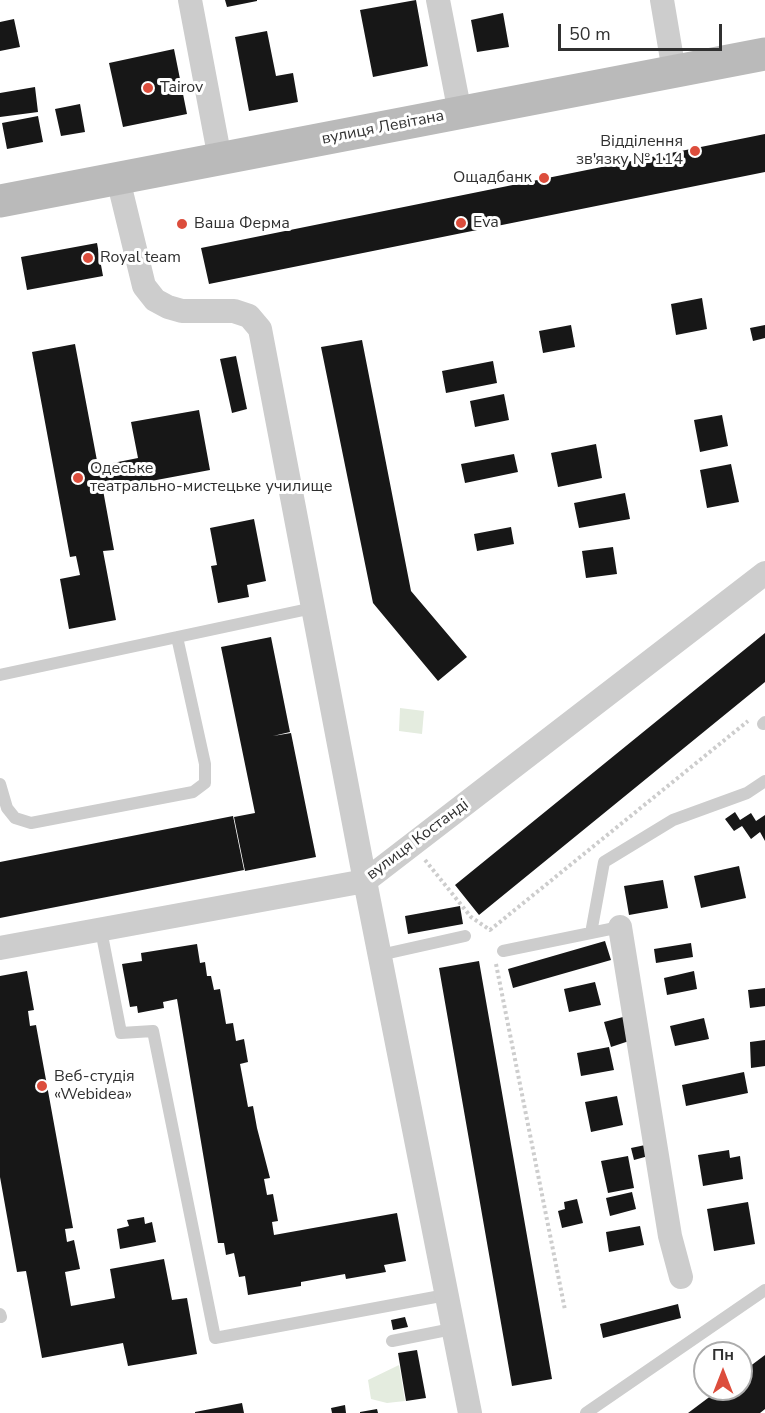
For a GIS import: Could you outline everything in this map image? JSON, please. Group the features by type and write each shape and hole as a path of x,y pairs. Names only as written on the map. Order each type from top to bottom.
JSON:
{"main road":[{"name":"вулиця Левітана","path":"0,201 765,54"}],"street":[{"path":"190,0 220,159"},
{"path":"438,0 460,113"},
{"path":"662,0 674,71"},
{"path":"118,178 144,286 155,300 182,311 234,311 249,316 260,329 365,881 470,1413"},
{"name":"вулиця Костанді","path":"0,948 365,881 765,573"},
{"path":"620,927 670,1236 681,1277"}],"lane":[{"path":"0,675 313,608"},
{"path":"0,784 7,808 15,818 31,823 193,792 205,783 205,764 177,637"},
{"path":"591,933 604,862 673,820 747,793 765,781"},
{"path":"503,951 620,927"},
{"path":"101,930 121,1033 153,1031 215,1338 446,1295"},
{"path":"380,955 465,936"},
{"path":"586,1413 765,1290"},
{"path":"408,1352 398,1339 452,1329"}],"path":[{"path":"465,936 490,930 756,715 764,723"},
{"path":"413,845 471,917 490,930 492,941"},
{"path":"496,964 565,1310"}],"shaded area":[{"path":"400,708 424,711 422,734 399,731"},
{"path":"399,1365 405,1401 387,1403 371,1399 368,1380"}],"building":[{"path":"225,0 257,0 257,1 227,7"},
{"path":"416,0 428,66 373,77 360,10"},
{"path":"503,13 509,47 477,52 471,20"},
{"path":"14,19 20,47 0,51 0,22"},
{"path":"267,31 276,76 293,73 298,102 249,111 235,37"},
{"name":"Tairov","path":"174,49 187,114 123,127 109,63"},
{"path":"35,87 38,112 0,117 0,93"},
{"path":"80,104 85,132 61,136 55,109"},
{"path":"38,116 43,142 7,149 2,123"},
{"path":"765,134 765,172 209,284 201,248"},
{"path":"97,243 103,276 27,290 21,257"},
{"path":"702,298 707,329 676,335 671,304"},
{"path":"571,325 575,347 543,353 539,331"},
{"path":"765,325 765,338 753,341 750,328"},
{"path":"362,340 411,591 467,657 438,681 373,603 321,347"},
{"name":"Одеське театрально-мистецьке училище","path":"75,344 98,466 138,458 131,422 199,410 210,470 103,490 114,550 103,551 116,620 69,629 60,579 80,575 76,556 70,557 32,352"},
{"path":"236,356 247,409 232,413 220,359"},
{"path":"493,361 497,383 446,393 442,371"},
{"path":"504,394 509,420 475,427 470,401"},
{"path":"722,415 728,446 700,452 694,420"},
{"path":"596,444 602,478 558,487 551,453"},
{"path":"514,454 518,472 465,483 461,464"},
{"path":"731,464 739,502 707,508 700,470"},
{"path":"625,493 630,519 579,528 574,503"},
{"path":"254,519 266,581 247,585 249,597 218,603 211,566 217,565 210,528"},
{"path":"511,527 514,544 477,551 474,534"},
{"path":"613,547 617,574 586,578 582,551"},
{"path":"765,633 765,682 479,915 455,885"},
{"path":"271,637 290,732 273,736 291,733 316,857 245,871 234,817 255,813 221,647"},
{"path":"735,812 740,820 751,813 756,821 765,815 765,841 760,832 751,839 742,826 734,831 725,819"},
{"path":"233,816 244,870 0,918 0,862"},
{"path":"739,866 746,898 701,908 694,876"},
{"path":"663,880 668,908 629,915 624,886"},
{"path":"460,906 463,924 408,934 405,916"},
{"path":"605,941 611,960 513,988 508,969"},
{"path":"691,943 693,957 656,963 654,949"},
{"path":"197,944 200,963 205,962 207,976 211,976 214,990 220,989 226,1024 233,1023 236,1041 244,1039 248,1062 240,1064 248,1107 253,1106 270,1178 264,1179 267,1195 273,1194 278,1221 272,1222 274,1235 397,1213 406,1261 384,1265 386,1272 346,1279 345,1274 301,1282 301,1286 248,1295 245,1276 239,1277 234,1253 226,1255 224,1243 218,1243 177,999 163,1002 164,1008 138,1013 137,1006 130,1007 122,964 142,961 141,953"},
{"path":"479,961 552,1379 512,1386 439,968"},
{"path":"27,971 34,1010 28,1011 30,1026 36,1025 73,1228 65,1229 67,1242 74,1240 80,1269 65,1272 71,1306 115,1298 110,1269 164,1259 172,1300 187,1298 197,1354 128,1366 123,1343 42,1358 26,1271 17,1272 0,1177 0,976"},
{"path":"694,971 697,989 667,995 664,978"},
{"path":"595,982 601,1005 569,1012 564,989"},
{"path":"765,988 765,1006 750,1008 748,990"},
{"path":"623,1017 629,1041 611,1047 604,1022"},
{"path":"704,1018 709,1039 675,1046 670,1026"},
{"path":"765,1040 765,1066 751,1068 750,1042"},
{"path":"609,1047 614,1070 581,1076 577,1053"},
{"path":"744,1072 748,1093 686,1106 682,1085"},
{"path":"617,1096 623,1125 591,1132 585,1102"},
{"path":"650,1144 652,1155 634,1160 631,1148"},
{"path":"729,1150 730,1158 740,1156 743,1179 703,1186 698,1155"},
{"path":"628,1156 634,1188 608,1193 601,1161"},
{"path":"632,1192 636,1209 610,1216 606,1198"},
{"path":"577,1199 583,1223 562,1228 558,1211 565,1209 564,1202"},
{"path":"748,1202 755,1244 714,1251 707,1209"},
{"path":"144,1217 145,1224 152,1222 156,1242 120,1249 117,1229 129,1226 127,1220"},
{"path":"640,1226 644,1245 609,1252 606,1232"},
{"path":"678,1304 681,1318 603,1338 600,1324"},
{"path":"405,1317 408,1327 393,1330 391,1320"},
{"path":"417,1350 426,1398 406,1401 398,1353"},
{"path":"765,1355 765,1409 760,1413 688,1413 704,1401 753,1401 753,1364"},
{"path":"242,1403 244,1413 195,1413 195,1412"},
{"path":"345,1405 346,1413 332,1413 331,1408"},
{"path":"377,1409 378,1413 360,1413 360,1412"}],"place":[{"name":"Tairov","path":"148,88"},
{"name":"Відділення зв'язку № 114","path":"695,151"},
{"name":"Ощадбанк","path":"544,178"},
{"name":"Eva","path":"461,223"},
{"name":"Ваша Ферма","path":"182,224"},
{"name":"Royal team","path":"88,258"},
{"name":"Одеське театрально-мистецьке училище","path":"78,478"},
{"name":"Веб-студія «Webidea»","path":"42,1086"}]}
